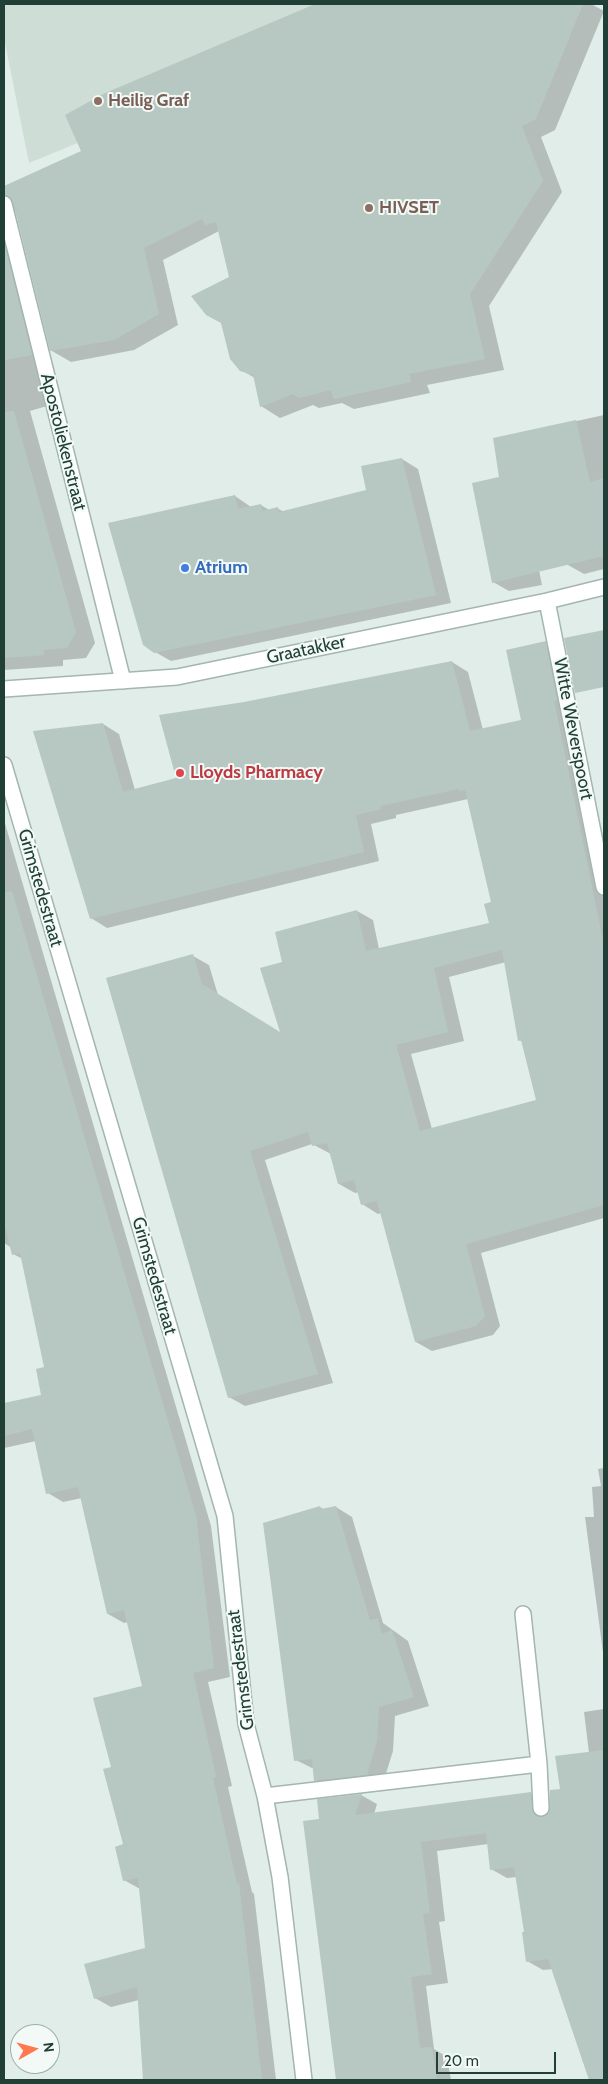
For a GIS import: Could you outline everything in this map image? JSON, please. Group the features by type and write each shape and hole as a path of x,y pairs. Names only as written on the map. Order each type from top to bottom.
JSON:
{"street":[{"name":"Apostoliekenstraat","path":"4,204 123,681"},
{"name":"Graatakker","path":"4,689 177,677 547,601 604,587"},
{"name":"Witte Weverspoort","path":"547,601 604,887"},
{"name":"Grimstedestraat","path":"4,765 225,1516 246,1724 265,1796 280,1877 304,2080"},
{"path":"522,1614 539,1764 541,1808"},
{"path":"265,1796 539,1764"}],"shaded area":[{"name":"Heilig Graf","path":"4,4 414,4 29,163 4,38"}],"building":[{"name":"HIVSET","path":"315,4 583,4 536,119 522,126 543,181 470,294 485,359 409,374 411,382 334,399 331,390 299,398 293,394 260,407 253,375 240,371 230,359 221,323 206,315 191,296 229,277 216,222 205,225 202,219 144,248 159,314 114,340 50,351 13,202 10,197 4,195 4,186 81,151 65,115 103,94"},
{"path":"4,242 32,355 4,360"},
{"path":"14,411 76,632 67,648 44,650 44,655 4,658 4,412"},
{"path":"576,420 590,482 604,478 604,556 492,583 472,483 499,477 493,438"},
{"path":"402,458 436,595 154,653 143,645 108,523 235,495 238,509 261,504 262,511 278,507 279,512 366,490 361,466"},
{"path":"604,630 604,687 575,693 564,638"},
{"path":"546,641 557,700 554,701 604,945 604,1205 466,1244 485,1316 476,1326 415,1342 377,1201 361,1205 354,1180 338,1184 327,1143 312,1146 308,1132 250,1151 318,1374 228,1398 106,978 193,954 202,984 280,1032 260,968 282,962 275,932 357,910 366,951 489,923 484,904 491,902 465,790 459,791 458,789 380,806 381,809 356,815 364,852 90,919 33,731 103,723 123,792 176,778 159,715 244,702 452,661 470,731 521,720 506,650","holes":["502,950 518,1041 521,1040 536,1100 420,1131 396,1045 448,1032 434,968"]},
{"path":"12,891 196,1516 214,1668 193,1673 216,1777 213,1778 237,1884 239,1883 262,2080 143,2080 137,1987 94,1999 84,1964 145,1948 138,1878 123,1881 115,1847 123,1844 103,1769 111,1767 93,1698 142,1686 124,1610 107,1614 78,1487 46,1494 32,1429 4,1436 4,1403 41,1395 36,1369 44,1367 20,1253 12,1255 4,1222 4,893"},
{"path":"320,1506 321,1509 336,1506 370,1620 378,1618 382,1634 392,1630 414,1697 379,1707 377,1741 367,1775 314,1781 312,1759 294,1761 263,1523"},
{"path":"604,1750 604,2080 589,2080 548,1959 526,1962 522,1932 524,1932 514,1867 490,1870 486,1833 421,1842 430,1913 423,1914 432,1974 411,1977 420,2048 432,2047 437,2080 336,2080 303,1821 319,1819 317,1799 362,1794 355,1815 531,1792 533,1813 542,1817 549,1812 550,1790 560,1789 555,1756"}],"place":[{"name":"Heilig Graf","path":"98,101"},
{"name":"HIVSET","path":"369,208"},
{"name":"Atrium","path":"185,568"},
{"name":"Lloyds Pharmacy","path":"180,773"}]}
